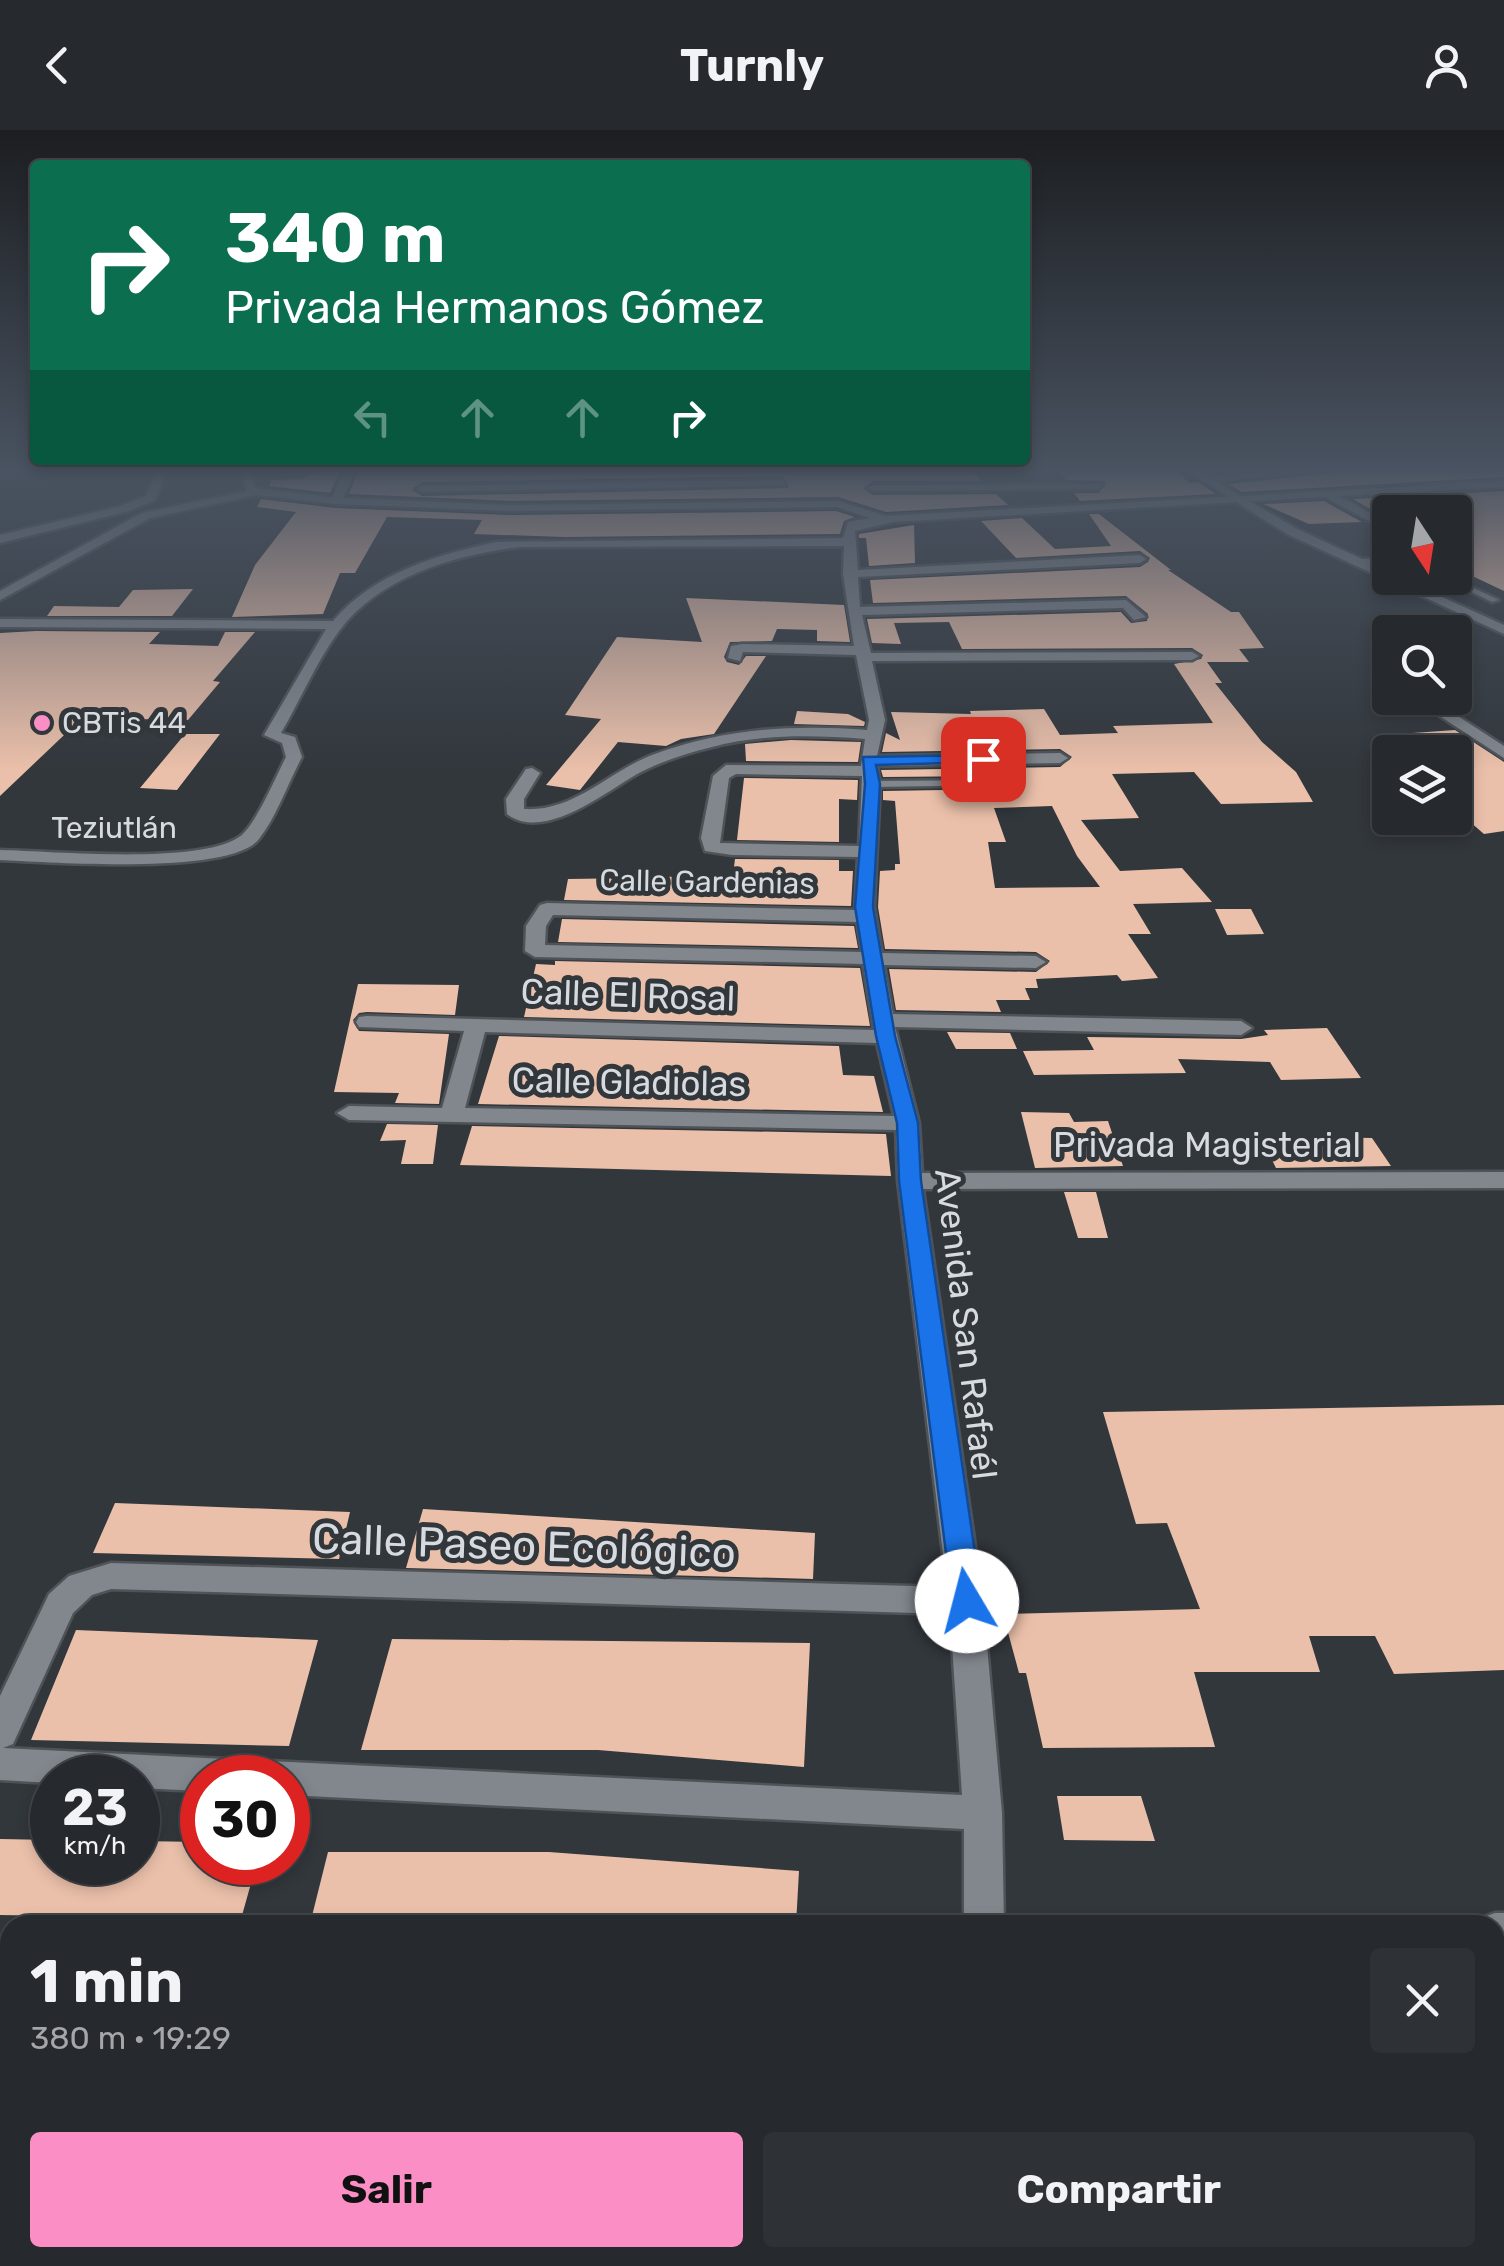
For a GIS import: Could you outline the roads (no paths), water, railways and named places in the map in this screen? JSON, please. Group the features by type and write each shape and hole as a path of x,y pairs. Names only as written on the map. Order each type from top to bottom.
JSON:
{"street":[{"path":"0,596 44,572"},
{"path":"0,623 336,625 371,592 415,572"},
{"path":"850,574 895,572"},
{"name":"Avenida San Rafaél","path":"850,574 877,720 871,772 866,916 907,1123 910,1181 967,1601 984,1812 984,1915"},
{"path":"1429,595 1504,630"},
{"path":"854,611 1126,604 1140,617"},
{"name":"Teziutlán","path":"0,855 198,856 228,852 250,839 294,758 289,740 272,735 336,625"},
{"path":"735,658 736,649 742,648 866,654 1192,656"},
{"path":"1446,715 1504,753"},
{"path":"532,773 515,799 516,814 551,816 566,811 624,772 751,732 874,734"},
{"path":"869,852 712,847 720,776 732,769 871,772 1060,758"},
{"name":"Calle Gardenias","path":"866,916 546,908 536,926 535,951 873,961"},
{"path":"873,961 1036,962"},
{"name":"Calle El Rosal","path":"367,1022 1241,1028"},
{"path":"452,1113 477,1023"},
{"name":"Calle Gladiolas","path":"349,1113 907,1123"},
{"name":"Privada Magisterial","path":"910,1181 1504,1180"},
{"name":"Calle Paseo Ecológico","path":"0,1732 60,1604 81,1585 110,1576 967,1601"},
{"path":"0,1764 180,1773"},
{"path":"310,1779 984,1812"}],"lane":[{"path":"1472,589 1495,600"},
{"path":"871,772 999,783"}],"place":[{"name":"CBTis 44","path":"42,723"}]}
